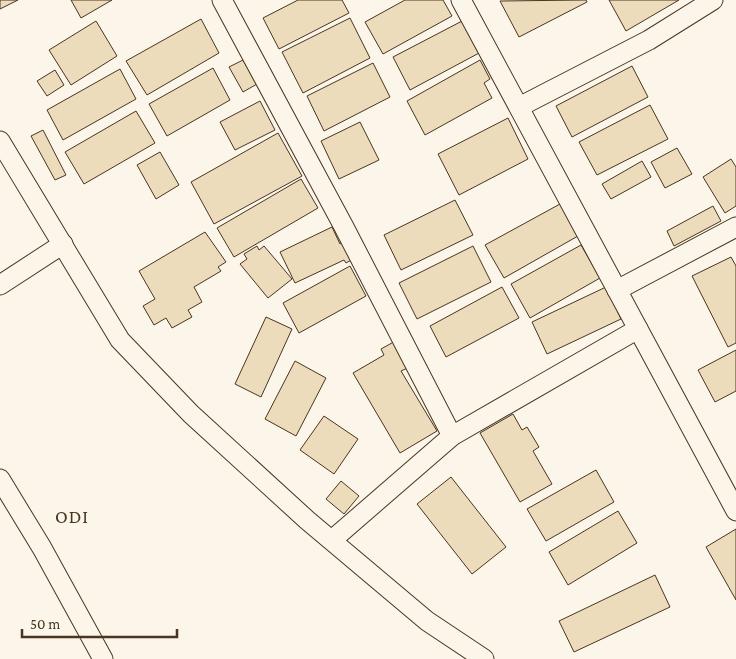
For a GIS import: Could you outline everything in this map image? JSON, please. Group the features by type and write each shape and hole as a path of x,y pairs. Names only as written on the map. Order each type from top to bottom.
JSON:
{"street":[{"path":"222,0 344,227 452,436"},
{"path":"461,0 736,511"},
{"path":"519,107 650,40 713,0"},
{"path":"0,141 120,340 191,414 332,540 427,621 484,659"},
{"path":"617,290 736,227"},
{"path":"0,285 63,244"},
{"path":"332,540 452,436 638,329"},
{"path":"0,479 42,548 103,659"}],"building":[{"path":"0,0 18,0 0,9"},
{"path":"71,0 112,0 81,18"},
{"path":"298,0 342,0 349,13 279,49 263,18"},
{"path":"405,0 443,0 452,16 383,54 365,22"},
{"path":"586,0 587,2 519,37 500,1"},
{"path":"609,0 679,0 626,31"},
{"path":"350,18 370,58 303,93 282,52"},
{"path":"201,19 219,53 147,95 126,61"},
{"path":"464,20 481,52 410,90 393,57"},
{"path":"96,21 117,56 71,85 49,50"},
{"path":"243,60 257,84 243,92 229,67"},
{"path":"480,60 490,79 484,83 492,98 425,135 407,101"},
{"path":"373,63 390,97 324,131 307,96"},
{"path":"632,66 648,97 572,137 556,106"},
{"path":"213,68 230,100 167,136 149,104"},
{"path":"120,69 136,99 63,140 47,110"},
{"path":"55,70 64,85 47,96 37,81"},
{"path":"260,101 275,130 235,150 220,122"},
{"path":"650,105 668,139 597,175 579,142"},
{"path":"136,111 155,143 84,184 65,152"},
{"path":"508,118 528,159 459,195 438,154"},
{"path":"360,122 379,160 339,179 321,141"},
{"path":"43,130 66,175 55,180 31,136"},
{"path":"278,133 302,176 214,224 191,182"},
{"path":"677,148 692,174 665,188 651,162"},
{"path":"160,152 179,185 156,199 137,165"},
{"path":"731,159 736,167 736,206 725,213 703,177"},
{"path":"642,161 651,177 611,199 602,184"},
{"path":"301,179 318,208 234,257 217,228"},
{"path":"455,200 473,235 401,270 384,235"},
{"path":"560,204 578,236 504,278 485,245"},
{"path":"713,206 721,221 674,246 667,231"},
{"path":"332,227 340,244 351,237 360,255 346,263 344,260 295,283 280,252"},
{"path":"205,232 226,262 218,267 221,271 194,287 202,302 188,310 192,317 172,328 166,318 154,325 143,306 155,299 139,271"},
{"path":"581,245 600,278 530,318 511,284"},
{"path":"257,246 259,250 264,246 292,279 268,298 240,264 247,259 244,254"},
{"path":"473,246 491,282 417,319 399,283"},
{"path":"731,257 736,266 736,343 728,347 692,276"},
{"path":"350,266 366,296 299,333 283,303"},
{"path":"502,287 519,318 446,357 430,326"},
{"path":"606,287 621,319 547,354 532,322"},
{"path":"266,317 292,329 261,397 235,384"},
{"path":"399,339 412,366 401,371 437,431 400,453 353,373 384,355 381,349"},
{"path":"736,350 736,391 715,402 698,370"},
{"path":"295,361 326,378 296,436 265,419"},
{"path":"513,414 522,430 527,427 539,447 533,451 552,484 520,502 480,433"},
{"path":"324,416 358,439 334,474 300,450"},
{"path":"596,470 614,502 546,541 527,509"},
{"path":"451,477 506,547 472,574 417,504"},
{"path":"341,481 359,496 344,514 326,499"},
{"path":"618,511 637,543 568,585 549,552"},
{"path":"736,529 736,600 706,547"},
{"path":"655,575 670,607 574,652 559,621"}],"district":[{"name":"ODI","path":"72,516"}]}
